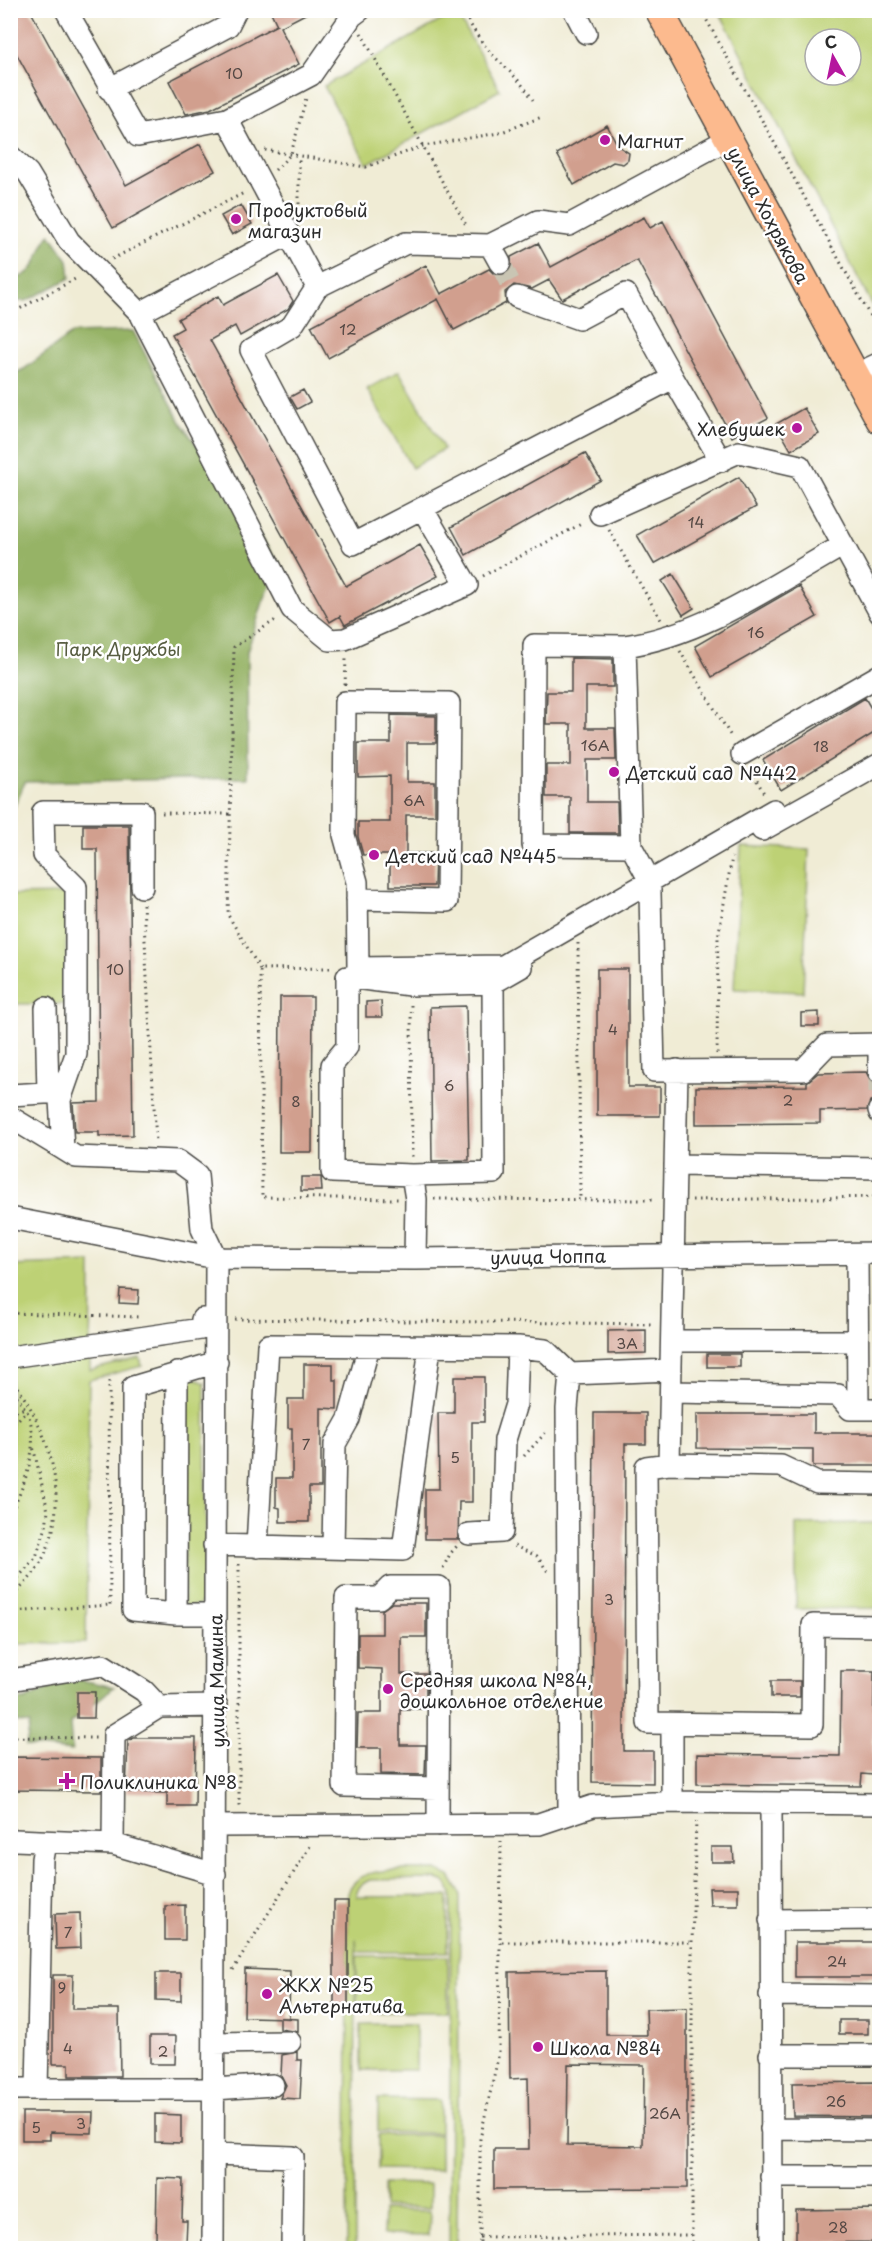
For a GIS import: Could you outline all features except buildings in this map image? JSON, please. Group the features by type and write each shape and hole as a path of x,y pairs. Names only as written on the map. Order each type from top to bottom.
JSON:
{"main road":[{"name":"улица Хохрякова","path":"659,10 879,420"}],"street":[{"path":"66,10 109,89 138,136 227,119 311,75 353,12"},
{"path":"109,89 228,26 236,10"},
{"path":"574,10 586,33"},
{"path":"227,119 317,287"},
{"path":"673,378 353,544 251,350 292,326 317,287 406,243 489,251 538,221 569,225 728,139"},
{"path":"10,156 19,179 69,241 140,313 292,609 330,640 345,639 467,585 422,508"},
{"path":"140,313 288,232"},
{"path":"517,297 579,319 626,294 721,461"},
{"path":"855,375 879,363"},
{"path":"600,514 739,452 800,466 879,613"},
{"path":"631,846 533,845 534,645 625,646 652,642 702,624 842,546"},
{"path":"625,646 631,846 650,887 654,1071 803,1070 827,1045 879,1044 879,1072"},
{"path":"742,754 879,675"},
{"path":"357,899 447,901 449,703 345,702 344,835 357,882 357,899 357,968 503,966 650,887 734,846 879,764"},
{"path":"493,983 494,1173 412,1175 332,1172 332,1065 347,1047 347,977 410,985 493,983 578,934 774,810"},
{"path":"56,1092 76,1054 76,887 44,855 44,812 142,812 142,888"},
{"path":"46,1008 56,1092 60,1100 63,1149"},
{"path":"669,1464 677,1070"},
{"path":"10,1095 56,1092"},
{"path":"10,1117 76,1157 178,1161 198,1175 202,1230 216,1258"},
{"path":"675,1165 879,1168"},
{"path":"412,1175 416,1200 415,1259"},
{"name":"улица Чоппа","path":"10,1218 216,1258 415,1259 879,1253"},
{"path":"857,1254 858,1409"},
{"name":"улица Мамина","path":"213,2248 217,1706 214,1545 217,1362 211,1319 216,1258"},
{"path":"10,1358 201,1329 202,1319 211,1319"},
{"path":"672,1333 857,1341"},
{"path":"248,1546 268,1345 518,1347 545,1350 570,1374 671,1370"},
{"path":"333,1548 335,1444 349,1419 369,1346"},
{"path":"214,1545 403,1550 430,1347"},
{"path":"469,1534 502,1532 505,1440 516,1404 518,1347"},
{"path":"215,1614 176,1614 133,1610 133,1387 217,1362"},
{"path":"176,1614 177,1373"},
{"path":"569,1812 567,1408 570,1374"},
{"path":"671,1392 838,1395 850,1409 879,1409"},
{"path":"879,1484 817,1483 781,1466 669,1464 646,1467 648,1723 813,1725 813,1625 879,1626"},
{"path":"438,1788 344,1786 346,1598 379,1598 390,1587 439,1587 438,1825"},
{"path":"10,1680 103,1665 144,1691 159,1707"},
{"path":"113,1844 114,1735 159,1707 217,1706"},
{"path":"672,1724 672,1802"},
{"path":"216,1826 547,1822 569,1812 593,1806 672,1802 879,1804"},
{"path":"771,1804 772,2248"},
{"path":"15,1840 113,1844 215,1874"},
{"path":"37,2089 42,1859 45,1843"},
{"path":"770,1920 879,1919"},
{"path":"770,1995 879,1996"},
{"path":"214,2043 290,2042"},
{"path":"770,2055 879,2055"},
{"path":"10,2089 214,2090 273,2085"},
{"path":"771,2129 879,2130"},
{"path":"214,2154 294,2157 292,2248"},
{"path":"771,2177 879,2177"}],"path":[{"path":"399,10 440,10"},
{"path":"462,10 474,32 493,55 521,80 533,100"},
{"path":"701,10 879,334"},
{"path":"353,12 423,146 489,251"},
{"path":"10,314 262,183 290,156 306,97"},
{"path":"244,151 259,149 299,158 366,167 423,146 499,133 542,117"},
{"path":"288,232 299,216 299,158"},
{"path":"292,609 234,647 228,915 260,969 262,1197 675,1201 879,1197"},
{"path":"345,702 346,651"},
{"path":"142,812 230,814"},
{"path":"717,1070 718,938 734,846"},
{"path":"142,888 157,1159"},
{"path":"578,934 580,1199"},
{"path":"260,969 357,968"},
{"path":"410,985 412,1175"},
{"path":"10,1313 142,1317"},
{"path":"211,1319 672,1333"},
{"path":"10,1378 27,1398 40,1423 53,1465 56,1507 54,1529 43,1560 30,1580 10,1597"},
{"path":"109,1381 110,1605"},
{"path":"10,1386 26,1410 34,1428 33,1446 19,1497 10,1515"},
{"path":"524,1457 567,1408"},
{"path":"10,1413 26,1410"},
{"path":"10,1427 26,1410"},
{"path":"10,1587 36,1557 46,1527 48,1510 33,1446"},
{"path":"439,1587 443,1566 450,1554 469,1534"},
{"path":"508,1545 520,1547 537,1556 552,1578 568,1592"},
{"path":"239,1826 248,1546"},
{"path":"10,1612 110,1605 133,1610"},
{"path":"10,1737 92,1738 114,1735"},
{"path":"692,2248 692,1942 697,1802"},
{"path":"480,2248 480,2139 499,2053 502,1942 501,1824"},
{"path":"233,1971 323,1826"},
{"path":"502,1942 692,1942"},
{"path":"480,2237 692,2235"}],"green space":[{"path":"719,11 879,11 879,318"},
{"path":"456,12 500,90 367,164 324,86"},
{"path":"50,234 68,260 70,278 26,301 11,301 11,280 21,277 33,268"},
{"name":"Парк Дружбы","path":"133,331 182,424 280,565 263,602 247,652 248,778 25,782 11,814 11,375 24,369 73,333"},
{"path":"399,371 444,449 412,468 367,389"},
{"path":"741,846 809,849 803,992 734,989"},
{"path":"66,894 66,1004 11,1004 10,895"},
{"path":"91,1263 90,1370 140,1358 142,1366 89,1380 86,1643 11,1644 11,1266"},
{"path":"193,1377 205,1383 206,1597 199,1605 184,1606 184,1380"},
{"path":"879,1523 879,1608 796,1609 796,1524"},
{"path":"70,1678 114,1687 70,1723 72,1751 26,1746 30,1724 11,1721 10,1700 25,1700"},
{"path":"436,1870 450,1876 460,1893 457,2248 449,2248 451,1893 446,1882 436,1879 370,1880 362,1884 357,1891 357,1897 448,1896 448,1952 357,1952 356,1939 355,2248 347,2248 348,1893 353,1883 373,1873"},
{"path":"357,1956 448,1956 448,2012 357,2012"},
{"path":"361,2024 416,2024 416,2070 361,2070"},
{"path":"378,2099 440,2100 440,2133 378,2132"},
{"path":"378,2135 440,2135 440,2170 378,2169"},
{"path":"384,2183 430,2184 430,2208 384,2207"},
{"path":"384,2210 430,2211 429,2235 383,2234"}],"tunnel":[{"path":"500,263 517,297"},
{"path":"879,1072 879,1110"}],"place":[{"name":"Магнит","path":"605,140"},
{"name":"Продуктовый магазин","path":"236,219"},
{"name":"Хлебушек","path":"797,428"},
{"name":"Детский сад №442","path":"614,772"},
{"name":"Детский сад №445","path":"374,855"},
{"name":"Средняя школа №84, дошкольное отделение","path":"388,1689"},
{"name":"Поликлиника №8","path":"67,1781"},
{"name":"ЖКХ №25 Альтернатива","path":"267,1994"},
{"name":"Школа №84","path":"538,2047"}]}
